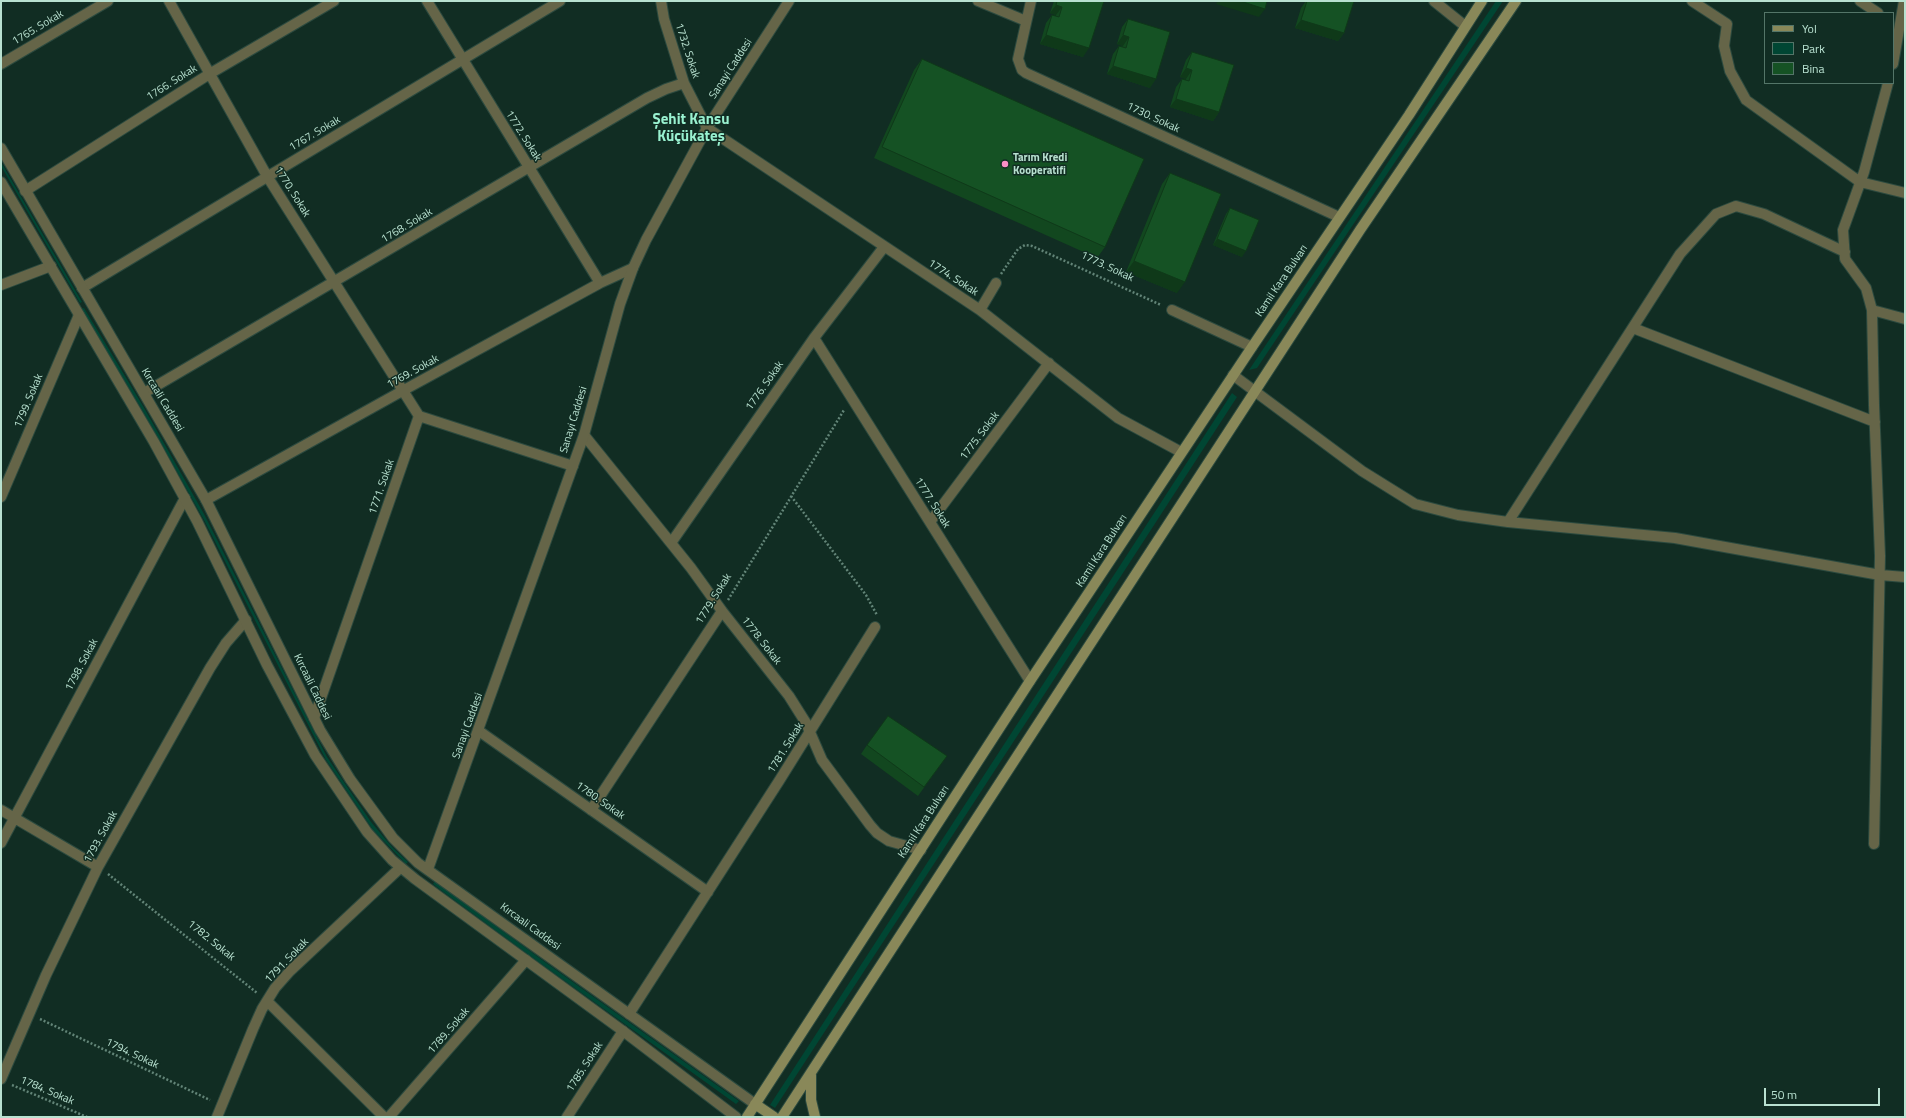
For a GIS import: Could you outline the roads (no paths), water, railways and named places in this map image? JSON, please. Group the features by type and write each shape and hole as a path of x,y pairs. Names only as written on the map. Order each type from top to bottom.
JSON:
{"main road":[{"name":"Kamil Kara Bulvarı","path":"747,1117 1030,681 1181,452 1409,115 1464,26 1482,1"},
{"path":"782,1117 811,1075 1360,230 1516,1"},
{"path":"811,1075 811,1100 816,1117"},
{"path":"755,1104 774,1117"}],"street":[{"name":"1765. Sokak","path":"1,64 108,1"},
{"name":"1770. Sokak","path":"169,1 211,72 267,176 404,390 419,416"},
{"name":"1766. Sokak","path":"25,191 211,72 334,1"},
{"name":"1772. Sokak","path":"426,1 600,284"},
{"name":"1767. Sokak","path":"82,288 560,1"},
{"name":"1732. Sokak","path":"661,1 664,19 684,83 707,128"},
{"name":"Sanayi Caddesi","path":"428,869 479,731 584,435 620,304 633,268 646,240 707,128 789,1"},
{"path":"978,1 1026,21"},
{"name":"1730. Sokak","path":"1031,1 1018,59 1019,65 1026,73 1339,217"},
{"path":"1434,1 1464,26"},
{"path":"1692,1 1727,24 1724,46 1730,71 1746,100 1860,182 1905,193"},
{"path":"1860,1 1876,12"},
{"path":"1894,51 1896,25 1904,1"},
{"name":"1768. Sokak","path":"144,393 335,283 657,92 684,83"},
{"path":"1874,844 1880,575 1874,422 1872,310 1866,288 1845,259 1843,230 1860,182 1888,84"},
{"name":"1774. Sokak","path":"707,128 980,310 1118,418 1181,452"},
{"name":"Kırcaali Caddesi","path":"1,148 206,500 314,718 350,779 372,811 408,854 755,1104"},
{"path":"1,182 154,442 185,498 315,755 367,832 400,868 623,1031 736,1117"},
{"path":"1508,522 1680,254 1716,214 1736,206 1764,214 1845,252"},
{"name":"1776. Sokak","path":"671,543 814,338 884,247"},
{"path":"1,285 50,266"},
{"name":"1769. Sokak","path":"206,500 404,390 600,284 633,268"},
{"path":"980,310 996,282"},
{"path":"1172,310 1252,347"},
{"path":"1872,310 1905,319"},
{"name":"1799. Sokak","path":"1,497 79,315"},
{"path":"1633,328 1874,422"},
{"name":"1777. Sokak","path":"814,338 1030,681"},
{"name":"1775. Sokak","path":"930,522 1049,363"},
{"path":"1233,376 1362,472 1415,504 1458,515 1508,522 1675,538 1880,575 1905,577"},
{"path":"419,416 573,466"},
{"name":"1771. Sokak","path":"314,718 419,416"},
{"name":"1778. Sokak","path":"584,435 671,543 789,696 806,723 822,760 877,833 895,844 920,850"},
{"name":"1798. Sokak","path":"1,843 185,498"},
{"name":"1779. Sokak","path":"591,810 722,611"},
{"name":"1793. Sokak","path":"5,1081 46,975 98,867 210,668 226,643 246,620"},
{"name":"1781. Sokak","path":"629,1014 810,733 875,627"},
{"name":"1780. Sokak","path":"479,731 708,892"},
{"path":"1,810 98,867"},
{"name":"1791. Sokak","path":"217,1117 253,1029 275,988 290,971 400,868"},
{"name":"1789. Sokak","path":"390,1117 526,960"},
{"path":"267,1001 384,1117"},
{"name":"1785. Sokak","path":"567,1117 623,1031"}],"place":[{"name":"Tarım Kredi Kooperatifi","path":"1005,164"}],"district":[{"name":"Şehit Kansu Küçükateş","path":"691,128"}]}
